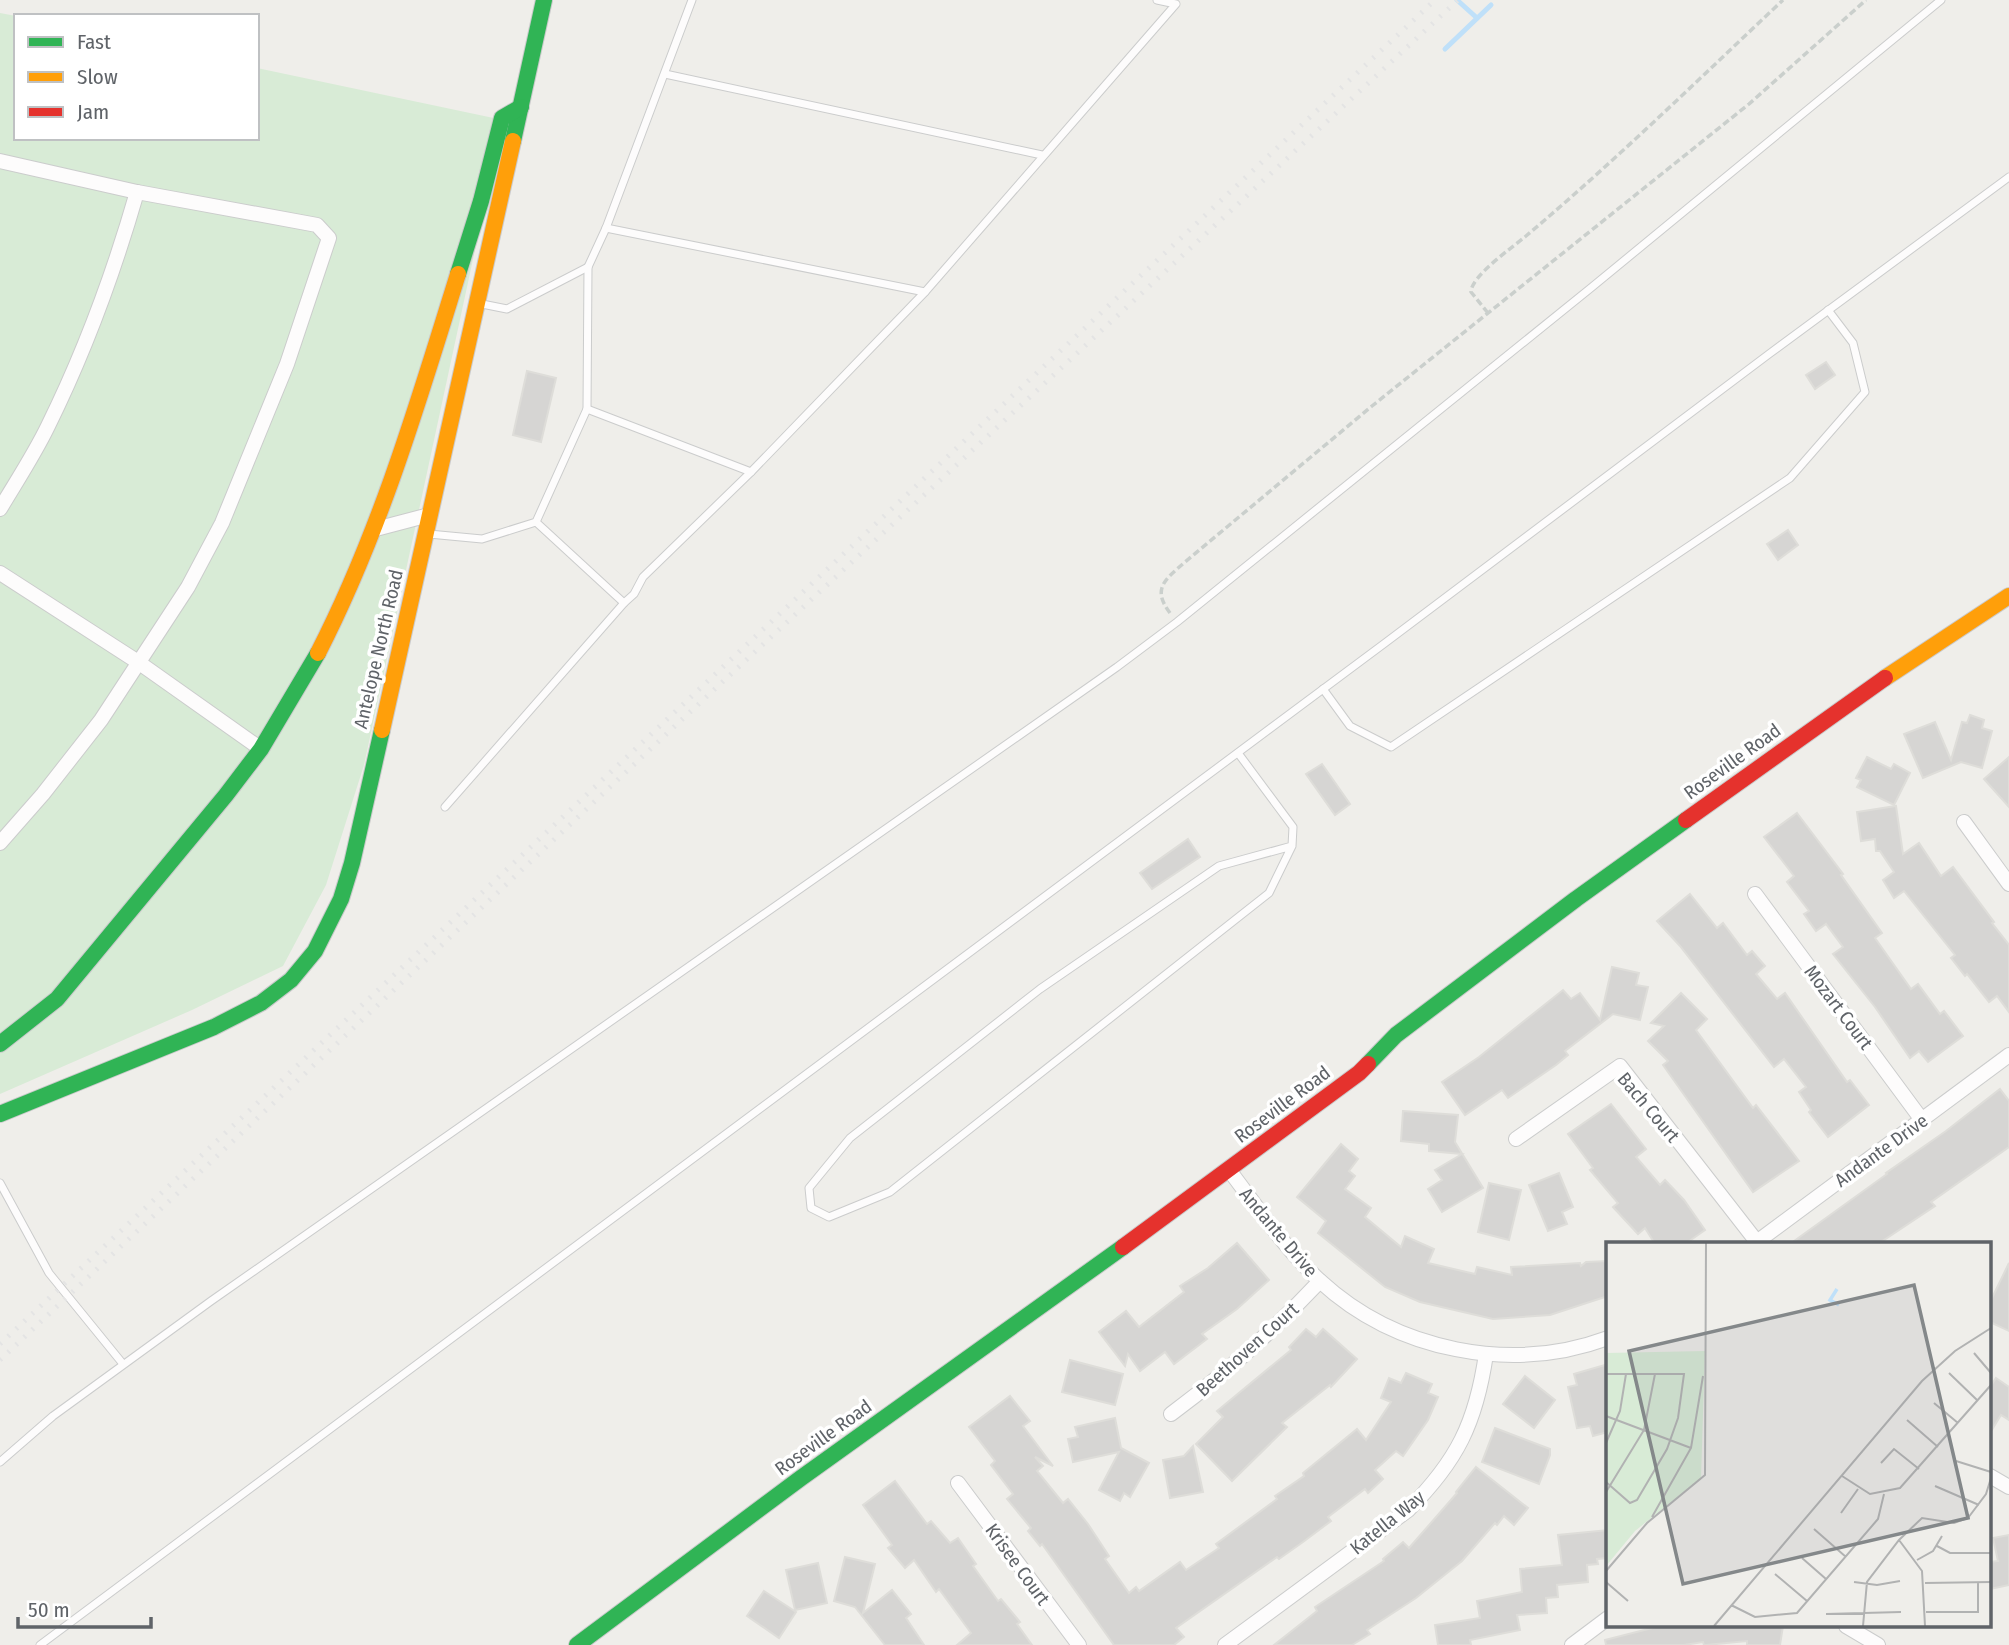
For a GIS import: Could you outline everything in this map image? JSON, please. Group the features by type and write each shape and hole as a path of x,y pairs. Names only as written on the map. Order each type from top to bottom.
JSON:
{"main road":[{"name":"Antelope North Road","path":"0,1114 214,1027 277,992 316,950 343,896 544,0"},
{"path":"0,1044 57,999 226,795 261,749 323,643 348,594 405,446 481,201 502,118 521,107"},
{"name":"Roseville Road","path":"577,1645 790,1486 1229,1170 1359,1073 1395,1035 1576,899 1907,662 2009,596"}],"street":[{"path":"0,161 138,192 317,225 329,239 287,364 222,523 188,587 101,720 43,794 0,843"},
{"path":"0,509 47,429 73,374 106,292 138,192"},
{"path":"372,530 429,515"},
{"path":"0,573 138,662 261,749"},
{"path":"1964,822 2009,884"},
{"name":"Mozart Court","path":"1755,894 1922,1119"},
{"name":"Andante Drive","path":"1756,1242 2009,1055"},
{"name":"Bach Court","path":"1516,1139 1620,1066 1754,1242"},
{"name":"Andante Drive","path":"1229,1170 1292,1252 1320,1281 1342,1300 1393,1330 1435,1345 1486,1354 1547,1353 1606,1338"},
{"name":"Beethoven Court","path":"1171,1414 1216,1380 1258,1343 1320,1281"},
{"name":"Katella Way","path":"1225,1645 1408,1510 1430,1487 1458,1449 1471,1420 1481,1390 1486,1354"},
{"path":"1992,1477 2009,1488"},
{"name":"Krisee Court","path":"958,1483 1079,1645"},
{"path":"1572,1645 1606,1620"},
{"path":"1849,1628 1878,1645"}],"lane":[{"path":"425,534 482,539 536,522 587,409 588,267 606,228 692,0"},
{"path":"445,807 634,594 643,577 751,471 925,292 1176,4 1157,0"},
{"path":"0,1462 53,1416 123,1364 1117,667 1177,622 1592,287 1941,0"},
{"path":"665,74 1042,155"},
{"path":"40,1645 2009,177"},
{"path":"606,228 925,292"},
{"path":"477,303 507,309 588,267"},
{"path":"1322,690 1350,726 1391,747 1790,478 1865,392 1853,344 1828,310"},
{"path":"587,409 751,471"},
{"path":"536,522 624,603"},
{"path":"1238,753 1293,827 1292,846 1269,893 890,1192 829,1217 811,1208 809,1188 850,1138 1040,989 1219,866 1292,846"},
{"path":"0,1183 49,1273 123,1364"}],"path":[{"path":"1488,313 1471,292 1471,286 1482,274 1536,228 1783,0"},
{"path":"1177,622 1165,607 1161,596 1164,581 1372,406 1749,104 1866,0"}],"green space":[{"path":"0,13 14,16 14,140 259,140 259,68 503,120 364,765 326,885 283,966 192,1010 0,1094"}],"building":[{"path":"1826,362 1835,375 1815,389 1806,375"},
{"path":"527,371 556,378 541,442 513,435"},
{"path":"1788,530 1798,545 1778,560 1767,544"},
{"path":"1970,715 1984,720 1982,728 1992,731 1982,768 1961,762 1923,778 1904,734 1935,722 1951,760 1962,722 1967,723"},
{"path":"1867,757 1891,769 1894,764 1910,773 1894,805 1857,787 1861,780 1856,778"},
{"path":"2009,757 2009,807 1984,779"},
{"path":"1322,764 1350,804 1335,815 1306,774"},
{"path":"1896,806 1903,854 1919,843 1941,876 1953,867 2009,945 2009,1012 1997,996 1989,1002 1967,974 1965,976 1951,958 1955,955 1904,891 1894,898 1883,880 1894,872 1880,851 1876,851 1875,839 1861,841 1857,812"},
{"path":"1797,813 1843,874 1841,875 1882,933 1875,938 1911,989 1918,984 1940,1014 1944,1011 1963,1036 1928,1062 1919,1051 1910,1058 1875,1007 1833,954 1843,947 1826,924 1816,931 1804,914 1809,911 1787,882 1794,876 1764,837"},
{"path":"1188,839 1200,857 1152,889 1140,873"},
{"path":"1690,894 1717,928 1723,923 1747,955 1752,951 1765,966 1756,974 1777,999 1785,993 1847,1082 1850,1080 1869,1105 1828,1137 1809,1112 1811,1110 1799,1092 1806,1087 1784,1059 1774,1067 1680,946 1657,921"},
{"path":"1612,967 1639,973 1636,985 1648,987 1640,1020 1613,1014 1565,1051 1568,1055 1556,1065 1508,1098 1502,1090 1465,1115 1442,1082 1479,1057 1563,990 1571,999 1580,993 1600,1020"},
{"path":"1681,993 1707,1019 1696,1030 1753,1108 1756,1105 1799,1161 1753,1192 1663,1065 1668,1061 1648,1041 1664,1026 1651,1023"},
{"path":"2000,1089 2009,1101 2009,1147 1931,1202 1935,1206 1881,1242 1793,1242 1886,1173"},
{"path":"1611,1104 1646,1149 1636,1157 1660,1185 1665,1180 1684,1200 1705,1230 1688,1242 1654,1242 1645,1228 1638,1234 1613,1207 1618,1203 1590,1170 1593,1168 1568,1134"},
{"path":"1403,1111 1458,1115 1455,1142 1483,1188 1442,1212 1428,1189 1442,1180 1435,1170 1462,1154 1429,1151 1429,1144 1401,1141"},
{"path":"1341,1144 1358,1159 1349,1171 1355,1176 1345,1189 1371,1208 1365,1217 1401,1247 1405,1236 1434,1249 1428,1263 1475,1274 1477,1267 1512,1275 1511,1267 1580,1263 1581,1266 1586,1262 1606,1261 1606,1297 1550,1315 1493,1319 1420,1302 1385,1287 1318,1233 1326,1221 1297,1197"},
{"path":"1559,1173 1573,1207 1562,1212 1567,1224 1548,1231 1529,1185"},
{"path":"1489,1183 1521,1190 1509,1240 1478,1232"},
{"path":"1237,1243 1269,1280 1237,1309 1202,1334 1207,1339 1174,1364 1165,1352 1140,1371 1128,1354 1125,1366 1099,1332 1126,1311 1139,1327 1184,1292 1180,1286 1208,1268"},
{"path":"2009,1263 2009,1331 1992,1323 1992,1298"},
{"path":"1306,1329 1316,1337 1323,1329 1357,1359 1331,1387 1330,1385 1282,1423 1287,1427 1232,1481 1196,1444 1223,1417 1217,1411 1291,1350 1289,1347"},
{"path":"1070,1360 1123,1374 1115,1405 1062,1392"},
{"path":"1606,1365 1606,1433 1593,1436 1590,1426 1577,1428 1568,1387 1577,1385 1574,1374"},
{"path":"1406,1373 1432,1384 1428,1393 1438,1397 1428,1420 1403,1456 1396,1451 1375,1470 1383,1479 1368,1493 1365,1489 1328,1517 1331,1521 1303,1542 1279,1559 1277,1557 1176,1628 1184,1637 1174,1645 1114,1645 1042,1544 1040,1546 1028,1531 1031,1528 1007,1499 1013,1494 991,1465 995,1461 969,1427 1010,1396 1030,1421 1023,1426 1053,1466 1035,1457 1043,1466 1037,1471 1063,1503 1068,1499 1088,1524 1109,1556 1105,1559 1129,1593 1136,1587 1139,1591 1180,1562 1186,1570 1219,1548 1216,1544 1277,1499 1275,1496 1304,1476 1303,1473 1357,1429 1366,1440 1391,1402 1381,1398 1389,1378 1401,1383"},
{"path":"1525,1376 1555,1400 1534,1428 1503,1404"},
{"path":"1996,1378 2009,1387 2009,1420 2001,1415 1992,1430 1992,1384"},
{"path":"1115,1418 1121,1448 1149,1463 1130,1497 1124,1493 1120,1501 1099,1490 1119,1452 1073,1462 1068,1439 1078,1437 1075,1427"},
{"path":"1495,1428 1550,1449 1539,1484 1482,1462"},
{"path":"1193,1446 1203,1492 1170,1498 1163,1460 1184,1456"},
{"path":"1476,1467 1528,1508 1514,1525 1504,1516 1462,1561 1416,1598 1367,1630 1370,1634 1352,1645 1274,1645 1317,1611 1315,1607 1384,1561 1383,1559 1403,1542 1409,1548"},
{"path":"895,1481 927,1524 931,1521 950,1543 958,1538 976,1564 973,1566 998,1601 1001,1599 1020,1622 1017,1624 1032,1645 957,1645 971,1633 939,1589 936,1592 914,1560 905,1568 888,1548 892,1545 863,1505"},
{"path":"1606,1530 1606,1558 1597,1559 1598,1564 1587,1565 1588,1582 1557,1585 1558,1597 1546,1598 1547,1613 1517,1615 1520,1630 1470,1640 1471,1645 1438,1645 1435,1625 1480,1618 1477,1601 1522,1592 1520,1569 1562,1565 1558,1535"},
{"path":"2009,1535 2009,1585 1992,1589 1992,1562 1998,1561 1993,1538"},
{"path":"845,1557 875,1564 863,1613 892,1590 911,1614 906,1618 924,1645 885,1645 855,1607 834,1601"},
{"path":"818,1563 827,1603 795,1610 786,1570"},
{"path":"764,1591 796,1612 779,1638 747,1616"},
{"path":"1652,1628 1783,1628 1780,1645 1747,1645 1747,1641 1706,1645 1703,1642 1684,1645 1606,1645 1605,1640"}],"waterway":[{"path":"1457,0 1477,18"},
{"path":"1445,49 1491,5"}],"railway":[{"path":"0,1344 1435,0"},
{"path":"0,1360 675,726 1458,0"}],"traffic: fast":[{"path":"513,141 544,0"},
{"path":"458,274 481,201 502,118 521,107"},
{"path":"0,1044 57,999 226,795 261,749 318,653"},
{"path":"0,1114 214,1027 261,1003 291,980 315,951 341,899 352,863 382,730"},
{"path":"1368,1064 1396,1035 1686,820"},
{"path":"577,1645 801,1478 1123,1247"}],"traffic: slow":[{"path":"382,730 513,141"},
{"path":"318,653 379,514 458,274"},
{"path":"1885,678 2009,596"}],"traffic: jam":[{"path":"1686,820 1885,678"},
{"path":"1123,1247 1368,1064"}]}
